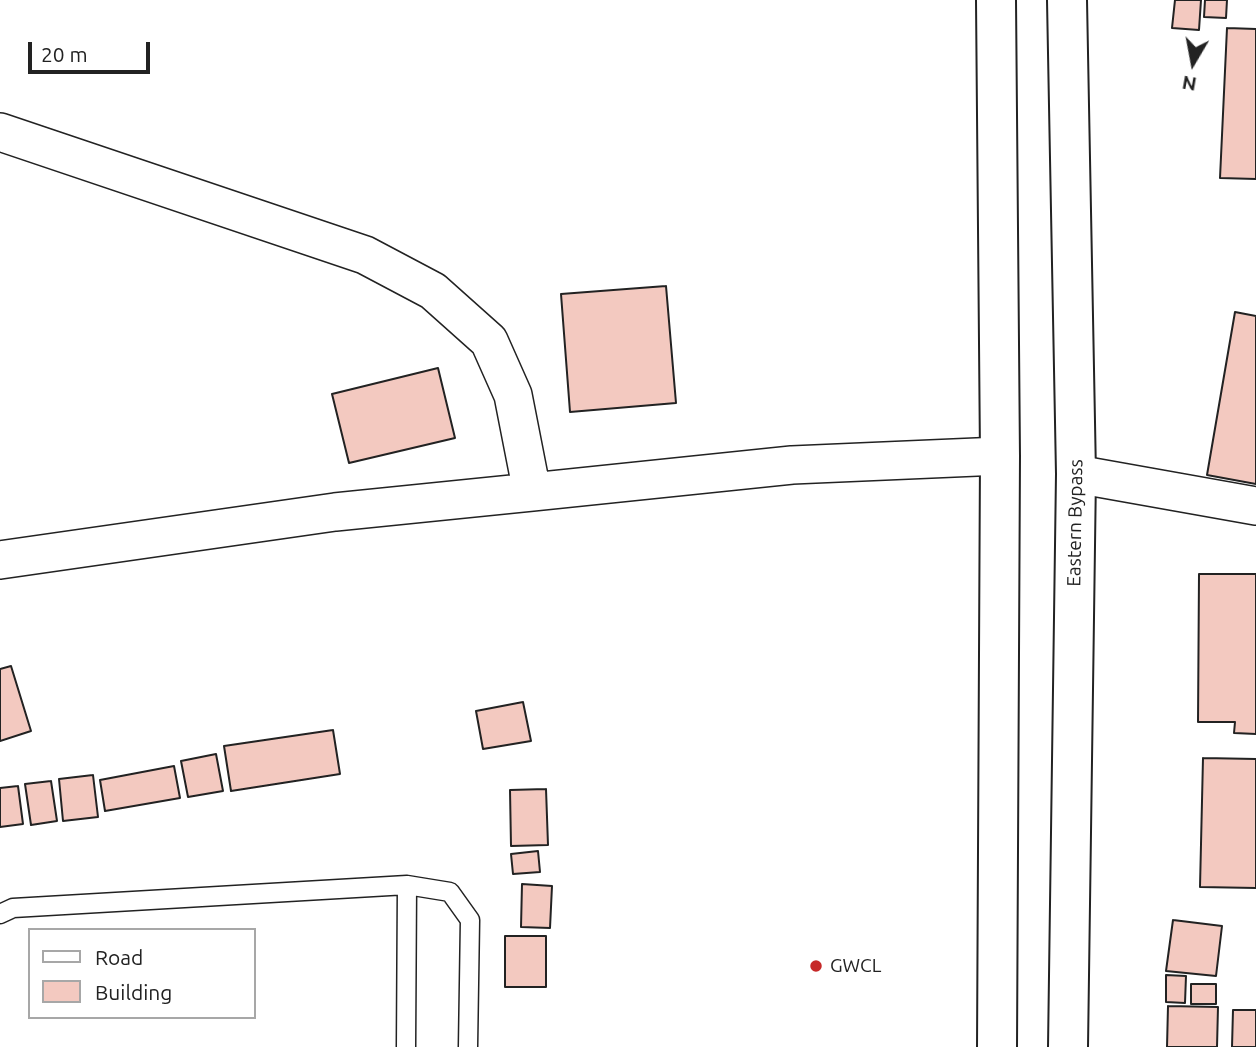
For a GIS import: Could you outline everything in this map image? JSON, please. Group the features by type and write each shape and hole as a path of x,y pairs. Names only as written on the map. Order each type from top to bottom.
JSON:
{"highway":[{"path":"996,0 1000,457 998,1047"},
{"name":"Eastern Bypass","path":"1067,0 1076,474 1068,1047"}],"street":[{"path":"0,132 365,255 433,291 489,341 513,395 531,492"},
{"path":"0,560 335,512 792,465 1000,457"},
{"path":"1076,474 1256,506"}],"lane":[{"path":"406,1047 407,885"},
{"path":"0,914 13,908 407,885 450,892 470,920 468,1047"}],"building":[{"path":"1175,0 1201,0 1199,30 1172,28"},
{"path":"1205,0 1227,0 1226,18 1204,17"},
{"path":"1227,28 1256,29 1256,179 1220,178"},
{"path":"666,286 676,403 570,412 561,294"},
{"path":"1235,312 1256,316 1256,484 1207,475"},
{"path":"438,368 455,438 349,463 332,394"},
{"path":"1199,574 1256,574 1256,734 1234,733 1235,722 1198,722"},
{"path":"11,666 31,731 0,741 0,669"},
{"path":"523,702 531,741 483,749 476,711"},
{"path":"333,730 340,774 231,791 224,746"},
{"path":"216,754 223,791 188,797 181,761"},
{"path":"1203,758 1256,759 1256,888 1200,887"},
{"path":"174,766 180,798 105,811 100,780"},
{"path":"93,775 98,817 63,821 59,779"},
{"path":"51,781 57,821 31,825 25,784"},
{"path":"18,786 23,824 0,827 0,788"},
{"path":"546,789 548,845 511,846 510,790"},
{"path":"538,851 540,872 513,874 511,854"},
{"path":"522,884 552,886 550,928 521,927"},
{"path":"1173,920 1222,926 1216,976 1166,971"},
{"path":"505,936 546,936 546,987 505,987"},
{"path":"1166,975 1186,976 1185,1003 1166,1002"},
{"path":"1191,984 1216,984 1216,1004 1191,1004"},
{"path":"1168,1006 1218,1007 1217,1047 1167,1047"},
{"path":"1233,1010 1256,1010 1256,1047 1232,1047"}],"place":[{"name":"GWCL","path":"816,966"}]}
